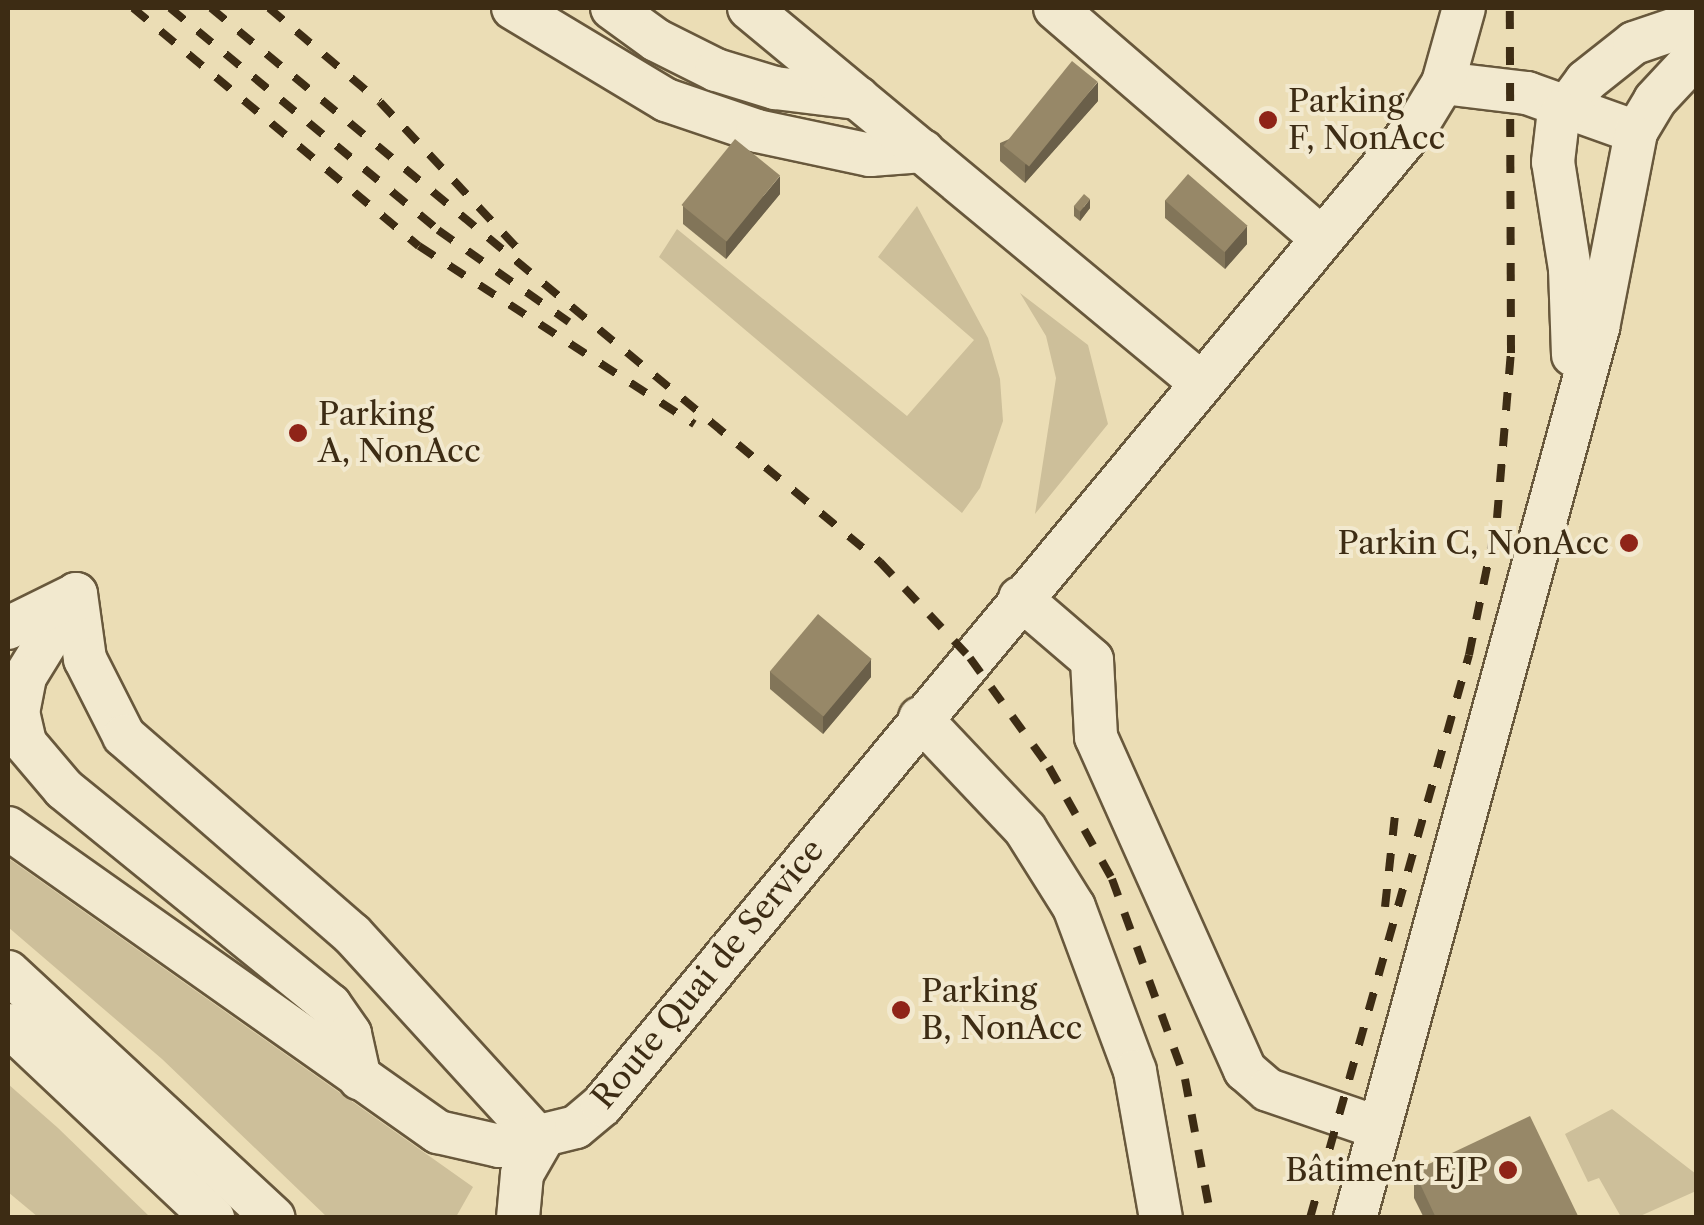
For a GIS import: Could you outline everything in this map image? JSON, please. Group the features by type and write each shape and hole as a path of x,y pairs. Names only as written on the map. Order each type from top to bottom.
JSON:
{"lane":[{"path":"513,8 666,100 757,132 870,155 923,151"},
{"path":"612,8 656,40 716,70 774,88 858,98"},
{"path":"750,8 1200,382"},
{"path":"1055,8 1321,238"},
{"name":"Route Quai de Service","path":"8,828 438,1132 499,1146 541,1140 576,1127 602,1105 920,718 1418,124 1443,83 1464,8"},
{"path":"1563,445 1575,338 1552,149 1564,106 1634,43 1696,22"},
{"path":"1355,1218 1598,328 1636,132 1655,100 1696,56"},
{"path":"1443,83 1510,89 1636,132"},
{"path":"8,628 76,594"},
{"path":"76,594 26,676 14,728 64,789 330,1005 350,1034 360,1079"},
{"path":"76,594 85,660 124,736 352,934 541,1140 522,1174 518,1218"},
{"path":"1020,598 1092,660 1096,736 1245,1070 1268,1090 1379,1128"},
{"path":"920,718 1024,829 1074,907 1135,1071 1161,1218"},
{"path":"8,972 274,1218"},
{"path":"8,1025 213,1218"},
{"path":"8,1051 185,1218"}],"shaded area":[{"path":"917,206 988,338 1000,379 1003,421 980,488 962,513 659,257 677,229 907,416 974,340 878,257"},
{"path":"1020,293 1088,345 1108,424 1035,514 1056,378 1046,336"},
{"path":"8,858 473,1187 456,1217 327,1217 162,1059 8,927"},
{"path":"8,1084 150,1217 38,1217 8,1192"},
{"path":"1612,1109 1696,1174 1696,1191 1638,1217 1621,1217 1599,1178 1588,1182 1565,1134"}],"building":[{"path":"1072,61 1098,82 1029,166 1003,146"},
{"path":"735,139 780,176 727,242 682,205"},
{"path":"1188,174 1248,226 1225,252 1165,200"},
{"path":"1084,194 1090,199 1080,211 1074,206"},
{"path":"818,614 872,659 823,716 770,671"},
{"name":"Bâtiment EJP","path":"1530,1116 1579,1218 1436,1218 1414,1171"}],"railway":[{"path":"133,8 419,246 694,424"},
{"path":"170,8 438,230 569,322"},
{"path":"211,8 880,562 970,658 1049,767 1112,879 1185,1079 1211,1218"},
{"path":"269,8 380,102 518,249"},
{"path":"1310,1218 1469,655 1497,518 1511,353 1510,8"},
{"path":"1385,907 1396,806"}],"place":[{"name":"Parking F, NonAcc","path":"1268,120"},
{"name":"Parking A, NonAcc","path":"298,433"},
{"name":"Parkin C, NonAcc","path":"1629,543"},
{"name":"Parking B, NonAcc","path":"901,1010"},
{"name":"Bâtiment EJP","path":"1508,1170"}]}
